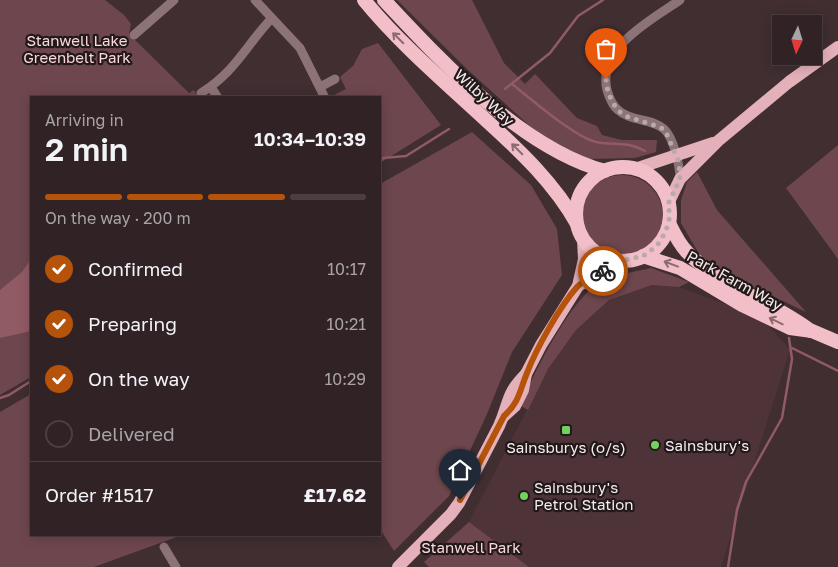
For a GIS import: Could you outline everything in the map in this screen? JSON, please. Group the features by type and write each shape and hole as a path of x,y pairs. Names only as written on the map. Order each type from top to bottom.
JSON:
{"highway":[{"name":"Wilby Way","path":"364,0 396,36 531,164 566,204 577,224"},
{"name":"Wilby Way","path":"384,0 448,65 506,116 547,146 565,156 605,171"},
{"path":"625,167 635,169 656,182 668,204 669,222 657,246 643,256 620,261 595,252 583,239 577,224 576,205 583,188 589,181 605,171 625,167"},
{"name":"Park Farm Way","path":"669,222 686,252 701,265 796,319 812,331 838,342"},
{"name":"Park Farm Way","path":"643,256 680,268 742,305 790,328 812,331"}],"main road":[{"path":"668,204 680,179 718,141 789,82 838,47"},
{"path":"635,169 718,141"},
{"path":"398,567 451,514 473,479 504,416 506,402 514,386 526,374 540,345 578,286 584,259 583,239"},
{"path":"578,286 620,261"}],"street":[{"path":"134,36 174,0"},
{"path":"255,0 300,48 324,96"},
{"path":"680,0 618,48 608,65 606,79 608,93 617,110 628,117 662,127 668,135 676,156 680,179"},
{"path":"201,93 234,68 271,19"},
{"path":"320,87 335,79"},
{"path":"211,87 217,96"},
{"path":"164,547 176,567"}],"shaded area":[{"path":"30,260 30,331 0,338 0,290 22,272"},
{"path":"652,285 679,287 761,317 790,350 721,567 529,567 469,522 548,369 576,330 609,300"}],"green space":[{"name":"Stanwell Lake Greenbelt Park","path":"0,0 105,0 124,15 131,24 129,34 189,93 194,90 197,96 30,96 30,378 0,395"},
{"path":"397,0 472,0 504,63 525,84 535,74 577,118 597,126 602,135 622,140 657,140 656,152 635,158 588,159 542,137 468,70"},
{"path":"378,43 441,125 381,162 381,96 332,96 346,89 340,77 353,66 362,49"},
{"path":"472,132 531,185 557,229 562,275 512,352 487,414 449,496 394,551 381,531 381,183"},
{"path":"838,145 838,259 786,188"},
{"path":"697,172 717,210 806,312 739,280 701,257 681,223 681,200 687,182"},
{"path":"622,175 638,178 651,187 660,200 663,216 660,232 651,245 638,254 622,257 606,254 593,245 584,232 581,216 584,200 593,187 606,178"},
{"path":"651,268 689,282 679,287 652,285 609,300 576,330 548,369 528,410 521,406 526,392 554,339 565,321 588,292 599,283 611,277"},
{"path":"30,395 30,536 179,536 94,567 0,567 0,412"},
{"name":"Stanwell Park","path":"469,522 529,567 429,567 424,562"}],"waterway":[{"path":"505,89 550,53 578,16 603,0"},
{"path":"512,84 564,125 587,139 603,143 625,144 645,151"},
{"path":"381,160 383,158 406,156 449,129"},
{"path":"728,567 737,510 746,482 782,418 792,359 789,338"},
{"path":"792,348 838,371"},
{"path":"0,398 9,395 30,382"}],"way so far":[{"path":"603,271 620,261 628,261 643,256 657,246 666,231 670,216 668,204 680,179 679,162 665,130 662,127 628,117 617,110 608,93 606,79"}],"place":[{"name":"Sainsburys (o/s)","path":"566,430"},
{"name":"Sainsbury's","path":"655,445"},
{"name":"Sainsbury's Petrol Station","path":"524,496"}],"route":[{"path":"460,500 473,479 504,416 515,406 523,390 526,374 540,345 561,311 578,286 603,271"}]}
